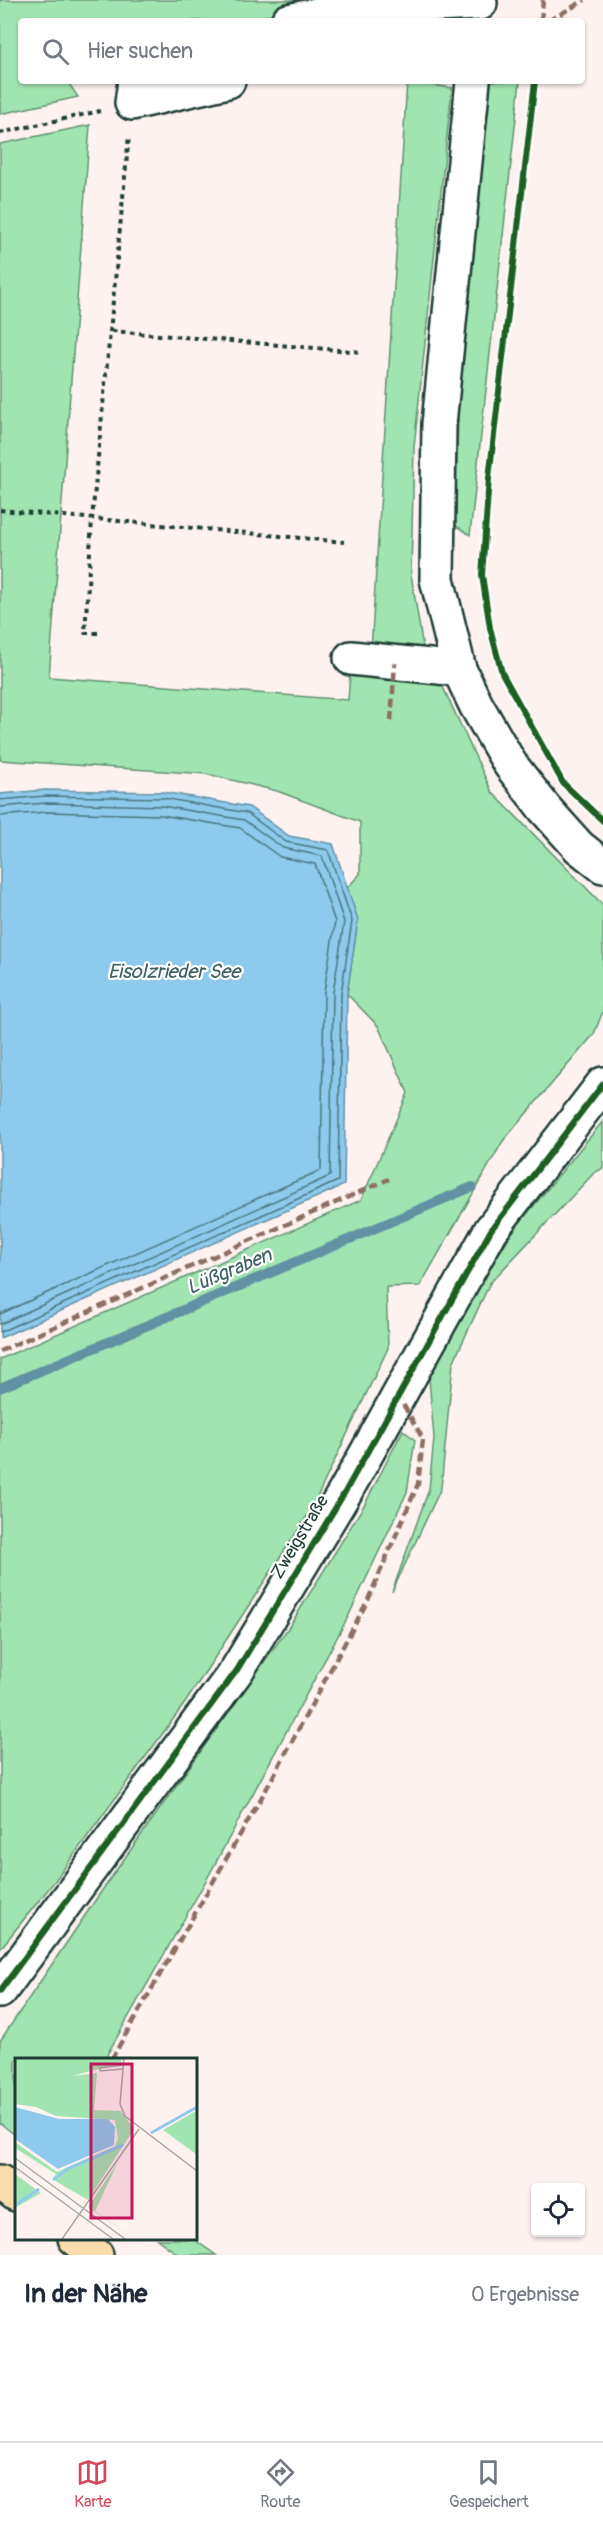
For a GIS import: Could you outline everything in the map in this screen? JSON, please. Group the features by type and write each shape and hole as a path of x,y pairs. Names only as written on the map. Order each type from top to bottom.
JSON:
{"highway":[{"path":"0,2182 15,2193"},
{"path":"77,2240 96,2255"}],"street":[{"path":"302,18 343,9 479,8"},
{"path":"133,92 202,84"},
{"path":"473,84 439,424 437,579 459,669 510,764 579,847 603,866"},
{"path":"351,658 459,669"},
{"name":"Zweigstraße","path":"0,1991 237,1670 345,1492 491,1230 603,1084"}],"path":[{"path":"0,133 133,92 112,331 92,519 85,633 98,633"},
{"path":"112,331 362,352"},
{"path":"0,510 344,542"}],"green space":[{"path":"0,0 340,0 259,18 18,18 18,84 69,84 78,97 0,114"},
{"path":"407,84 426,84 452,88 414,447 411,574 424,654 371,650"},
{"path":"488,84 520,84 470,535 455,525 460,343"},
{"path":"90,125 49,677 348,700 350,674 440,681 492,792 603,905 603,1011 594,1034 503,1141 420,1286 386,1287 388,1348 311,1510 185,1703 54,1882 0,1949 0,1359 361,1200 408,1093 378,1026 347,994 358,920 347,888 360,874 360,822 277,791 207,774 0,760 0,144"},
{"path":"603,1121 603,1168 594,1173 490,1283 453,1363 441,1488 392,1592 429,1489 434,1438 428,1367 513,1231"},
{"path":"403,1430 415,1440 407,1492 348,1617 208,1877 105,2058 15,2058 15,2135 0,2123 0,2041 105,1886 291,1624 366,1502"},
{"path":"158,2240 194,2240 216,2255 179,2255"}],"water":[{"name":"Eisolzrieder See","path":"45,790 163,792 249,807 289,836 333,844 358,920 347,994 344,1185 0,1338 0,794"}],"waterway":[{"name":"Lüßgraben","path":"0,1388 472,1187"}],"marked path":[{"path":"541,18 543,0"},
{"path":"553,18 585,0"},
{"path":"391,721 395,663"},
{"path":"0,1351 389,1179"},
{"path":"112,2058 268,1786 368,1600 418,1484 423,1439 399,1397"}],"cycle path":[{"path":"535,84 489,478 482,575 490,628 502,673 563,783 603,821"},
{"path":"0,1991 237,1670 345,1492 491,1230 603,1084"}]}
